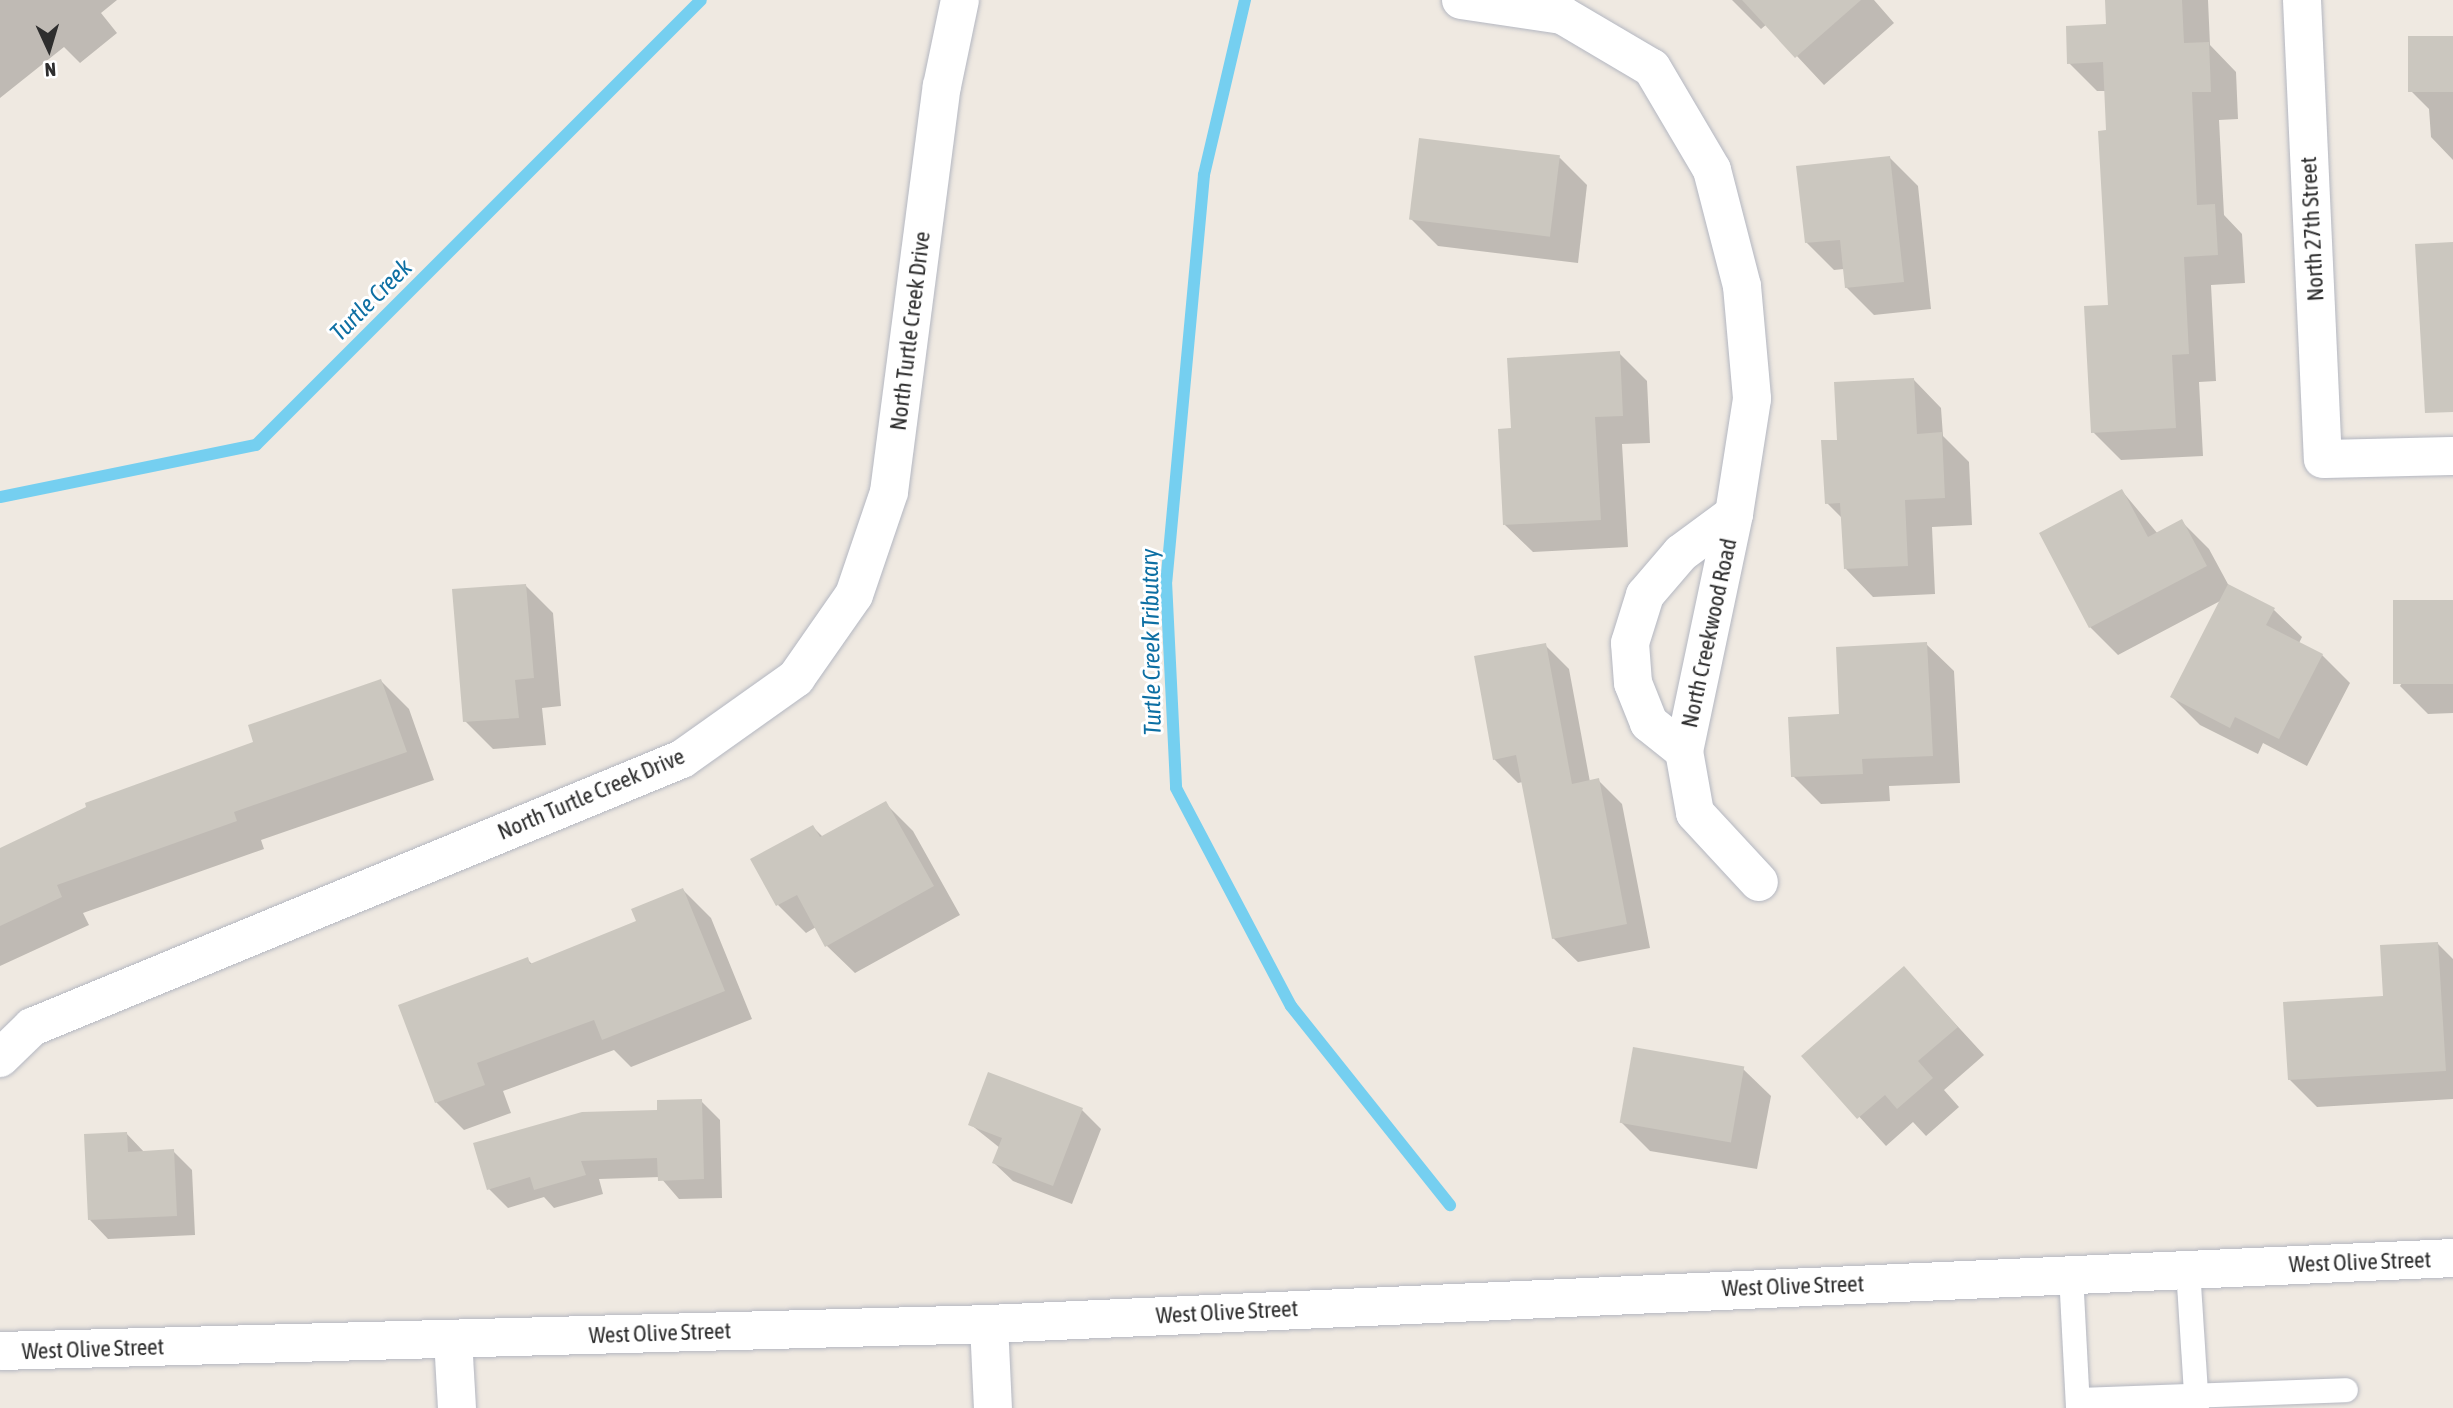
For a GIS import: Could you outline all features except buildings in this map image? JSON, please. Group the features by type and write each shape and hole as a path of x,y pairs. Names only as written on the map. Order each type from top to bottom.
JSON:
{"street":[{"name":"North Turtle Creek Drive","path":"0,1058 32,1027 682,759 796,678 853,595 889,492 942,86 960,0"},
{"name":"North Creekwood Road","path":"1461,0 1562,15 1652,68 1712,170 1742,286 1752,399 1734,514 1684,751 1695,813 1759,882"},
{"name":"North 27th Street","path":"2302,0 2323,459 2453,456"},
{"name":"North Creekwood Road","path":"1684,751 1649,723 1633,683 1630,643 1646,595 1681,553 1734,514"},
{"name":"West Olive Street","path":"0,1351 989,1324 2453,1258"},
{"path":"989,1324 993,1408"},
{"path":"453,1339 457,1408"}],"lane":[{"path":"2188,1269 2197,1402"},
{"path":"2070,1274 2078,1404 2197,1402 2346,1390"}],"waterway":[{"name":"Turtle Creek","path":"0,497 256,445 701,0"},
{"name":"Turtle Creek Tributary","path":"1245,0 1204,175 1166,581 1176,788 1291,1006 1450,1205"}]}
